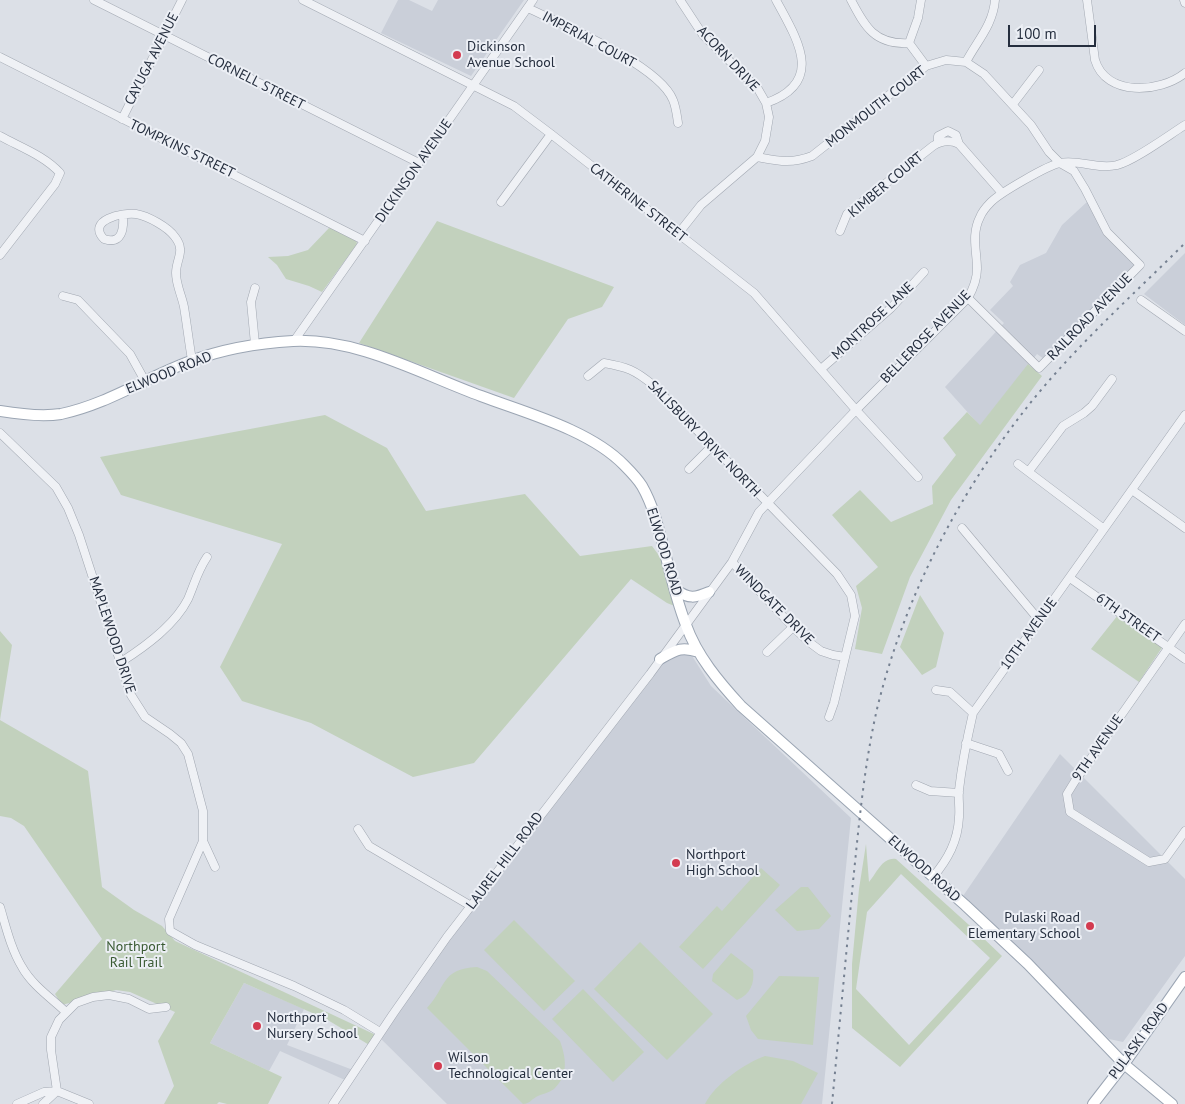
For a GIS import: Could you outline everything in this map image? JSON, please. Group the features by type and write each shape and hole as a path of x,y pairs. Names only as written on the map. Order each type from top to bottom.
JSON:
{"main road":[{"name":"ELWOOD ROAD","path":"0,411 40,415 59,414 93,405 192,360 254,344 294,341 325,342 385,358 560,426 606,448 626,467 644,489 658,523 686,625 699,652 718,680 741,706 1028,964 1124,1064 1172,1104"},
{"path":"676,590 686,596 695,598 709,592"},
{"path":"660,659 678,649 687,648 699,652"},
{"name":"PULASKI ROAD","path":"1093,1104 1124,1064 1185,977"}],"street":[{"name":"CORNELL STREET","path":"94,0 419,163"},
{"name":"CAYUGA AVENUE","path":"122,119 182,0"},
{"name":"CATHERINE STREET","path":"303,0 514,106 551,134 754,293 856,410 918,477"},
{"name":"DICKINSON AVENUE","path":"294,341 533,0"},
{"name":"ACORN DRIVE","path":"678,234 701,205 757,156 765,141 769,117 766,103 758,88 704,35 680,0"},
{"path":"766,103 783,96 794,86 800,75 803,60 800,47 776,0"},
{"path":"851,0 862,20 875,35 892,42 909,43"},
{"path":"909,43 918,18 921,0"},
{"path":"995,0 994,13 989,26 966,62 984,74 1013,104 1031,125 1049,152 1060,163"},
{"path":"1087,0 1094,60 1097,68 1103,75 1122,86 1144,88 1172,81 1185,73"},
{"name":"IMPERIAL COURT","path":"528,8 633,61 664,88 673,100 678,123"},
{"path":"909,43 926,66"},
{"name":"TOMPKINS STREET","path":"0,57 365,241"},
{"name":"MONMOUTH COURT","path":"757,156 786,162 800,161 812,156 926,66 946,60 966,62"},
{"path":"1013,104 1039,70"},
{"name":"BELLEROSE AVENUE","path":"686,625 732,562 753,522 767,503 856,410 968,298 975,285 977,270 974,241 976,229 985,209 1002,193 1050,166 1074,162 1108,166 1117,165 1185,125"},
{"path":"501,202 551,134"},
{"path":"0,255 55,184 60,173 54,166 42,158 2,140"},
{"name":"KIMBER COURT","path":"840,231 847,214 938,143 945,141 959,144 1002,193"},
{"name":"RAILROAD AVENUE","path":"968,298 1040,368 1140,265 1107,232 1074,171 1060,163"},
{"path":"123,215 143,216 167,229 175,236 180,245 181,254 176,271 176,281 184,308 192,360"},
{"name":"MONTROSE LANE","path":"821,369 891,308 924,272"},
{"path":"254,344 250,302 255,288"},
{"path":"63,296 78,300 130,354 145,381"},
{"path":"1141,300 1185,331"},
{"name":"SALISBURY DRIVE NORTH","path":"588,376 604,363 629,368 653,385 837,574 852,595 855,616 829,717"},
{"path":"1030,472 1063,426 1084,414 1112,379"},
{"name":"10TH AVENUE","path":"933,877 947,860 955,843 960,818 959,793 966,744 973,713 1185,415"},
{"name":"MAPLEWOOD DRIVE","path":"0,433 56,487 68,508 79,535 131,695 145,717 181,743 188,754 203,811 203,841 169,919 170,931 195,945 294,986 344,1010 380,1032"},
{"path":"689,469 712,446"},
{"path":"1018,464 1104,529"},
{"path":"1132,490 1185,528"},
{"path":"962,528 1039,620"},
{"path":"121,662 137,652 179,613 188,599 198,571 207,557"},
{"name":"WINDGATE DRIVE","path":"732,562 793,627 821,651 845,657"},
{"name":"6TH STREET","path":"1070,578 1185,659"},
{"name":"9TH AVENUE","path":"1185,624 1074,781 1067,794 1070,812 1149,862 1165,859 1185,831"},
{"name":"LAUREL HILL ROAD","path":"332,1104 380,1032 471,906 686,625"},
{"path":"767,652 793,627"},
{"path":"936,690 950,692 973,713"},
{"path":"966,744 999,754 1008,771"},
{"path":"916,785 930,791 959,793"},
{"path":"358,829 369,846 471,906"},
{"path":"203,841 215,867"},
{"path":"0,907 15,953 22,967 30,979 66,1012"},
{"path":"57,1091 51,1050 52,1037 58,1020 76,1004 93,997 109,995 129,1000 149,1009 166,1007"},
{"path":"43,1104 57,1091"},
{"path":"17,1104 44,1092 57,1091 89,1104"}],"shaded area":[{"name":"Dickinson Avenue School","path":"398,0 409,0 432,11 438,0 524,0 471,76 381,33"},
{"path":"1088,201 1136,266 1044,359 1037,354 980,426 945,387 1004,323 990,310 1013,286 1010,282 1020,265 1046,253 1062,225"},
{"path":"1185,253 1185,325 1144,294"},
{"name":"Northport High School","path":"689,651 711,686 851,818 822,1104 447,1104 378,1036 490,884 661,661"},
{"name":"Pulaski Road Elementary School","path":"1060,754 1185,879 1185,956 1123,1042 1109,1039 963,896"},
{"name":"Northport Nursery School","path":"244,983 304,1009 287,1045 353,1070 345,1080 280,1051 269,1071 210,1043"}],"green space":[{"path":"437,221 614,287 602,307 568,319 514,398 359,343"},
{"path":"329,228 337,229 356,240 357,244 322,292 286,279 277,265 268,257 288,256 308,250"},
{"path":"1028,364 1042,376 951,500 910,577 882,654 855,649 862,608 856,586 878,567 832,515 860,490 891,522 933,504 932,486 956,455 943,438 967,412 980,425"},
{"path":"325,415 387,448 426,511 525,494 580,556 652,546 675,577 687,611 667,603 631,579 474,763 413,777 311,723 242,701 220,667 282,544 121,495 100,457"},
{"path":"920,595 944,633 936,667 922,675 900,647"},
{"path":"1118,615 1163,646 1139,682 1091,649"},
{"path":"0,631 12,645 0,720"},
{"name":"Northport Rail Trail","path":"0,720 88,771 102,887 134,910 162,926 175,941 378,1036 371,1046 326,1019 244,983 210,1043 282,1077 268,1104 227,1104 219,1102 217,1104 164,1104 174,1086 158,1041 175,1012 130,992 116,990 62,1005 55,994 102,939 24,826 11,818 0,816"},
{"path":"866,844 869,882 883,863 887,860 896,859 1002,956 900,1067 852,1028 852,964 859,889","holes":["901,874 990,958 909,1045 856,989 867,912"]},
{"path":"761,868 780,885 703,969 679,947 717,906 722,911"},
{"path":"801,887 808,887 831,916 819,929 797,931 775,910"},
{"path":"514,920 575,981 544,1011 484,950"},
{"path":"640,942 713,1014 667,1060 594,989"},
{"path":"731,953 753,970 751,988 742,998 737,1000 712,981 713,974"},
{"path":"477,967 487,971 560,1041 565,1066 559,1084 550,1092 536,1097 527,1103 523,1104 427,1008 450,975 465,968"},
{"path":"779,976 819,977 813,1045 758,1039 751,1030 746,1016"},
{"path":"583,989 644,1052 613,1082 552,1019"},
{"path":"765,1056 793,1061 818,1073 801,1104 705,1104 716,1089 731,1075"}],"railway":[{"path":"832,1104 857,839 869,752 877,709 888,669 916,592 953,518 997,448 1021,415 1079,348 1185,243"}],"place":[{"name":"Dickinson Avenue School","path":"457,55"},
{"name":"Northport High School","path":"676,863"},
{"name":"Pulaski Road Elementary School","path":"1090,926"},
{"name":"Northport Nursery School","path":"257,1026"},
{"name":"Wilson Technological Center","path":"438,1066"}]}
